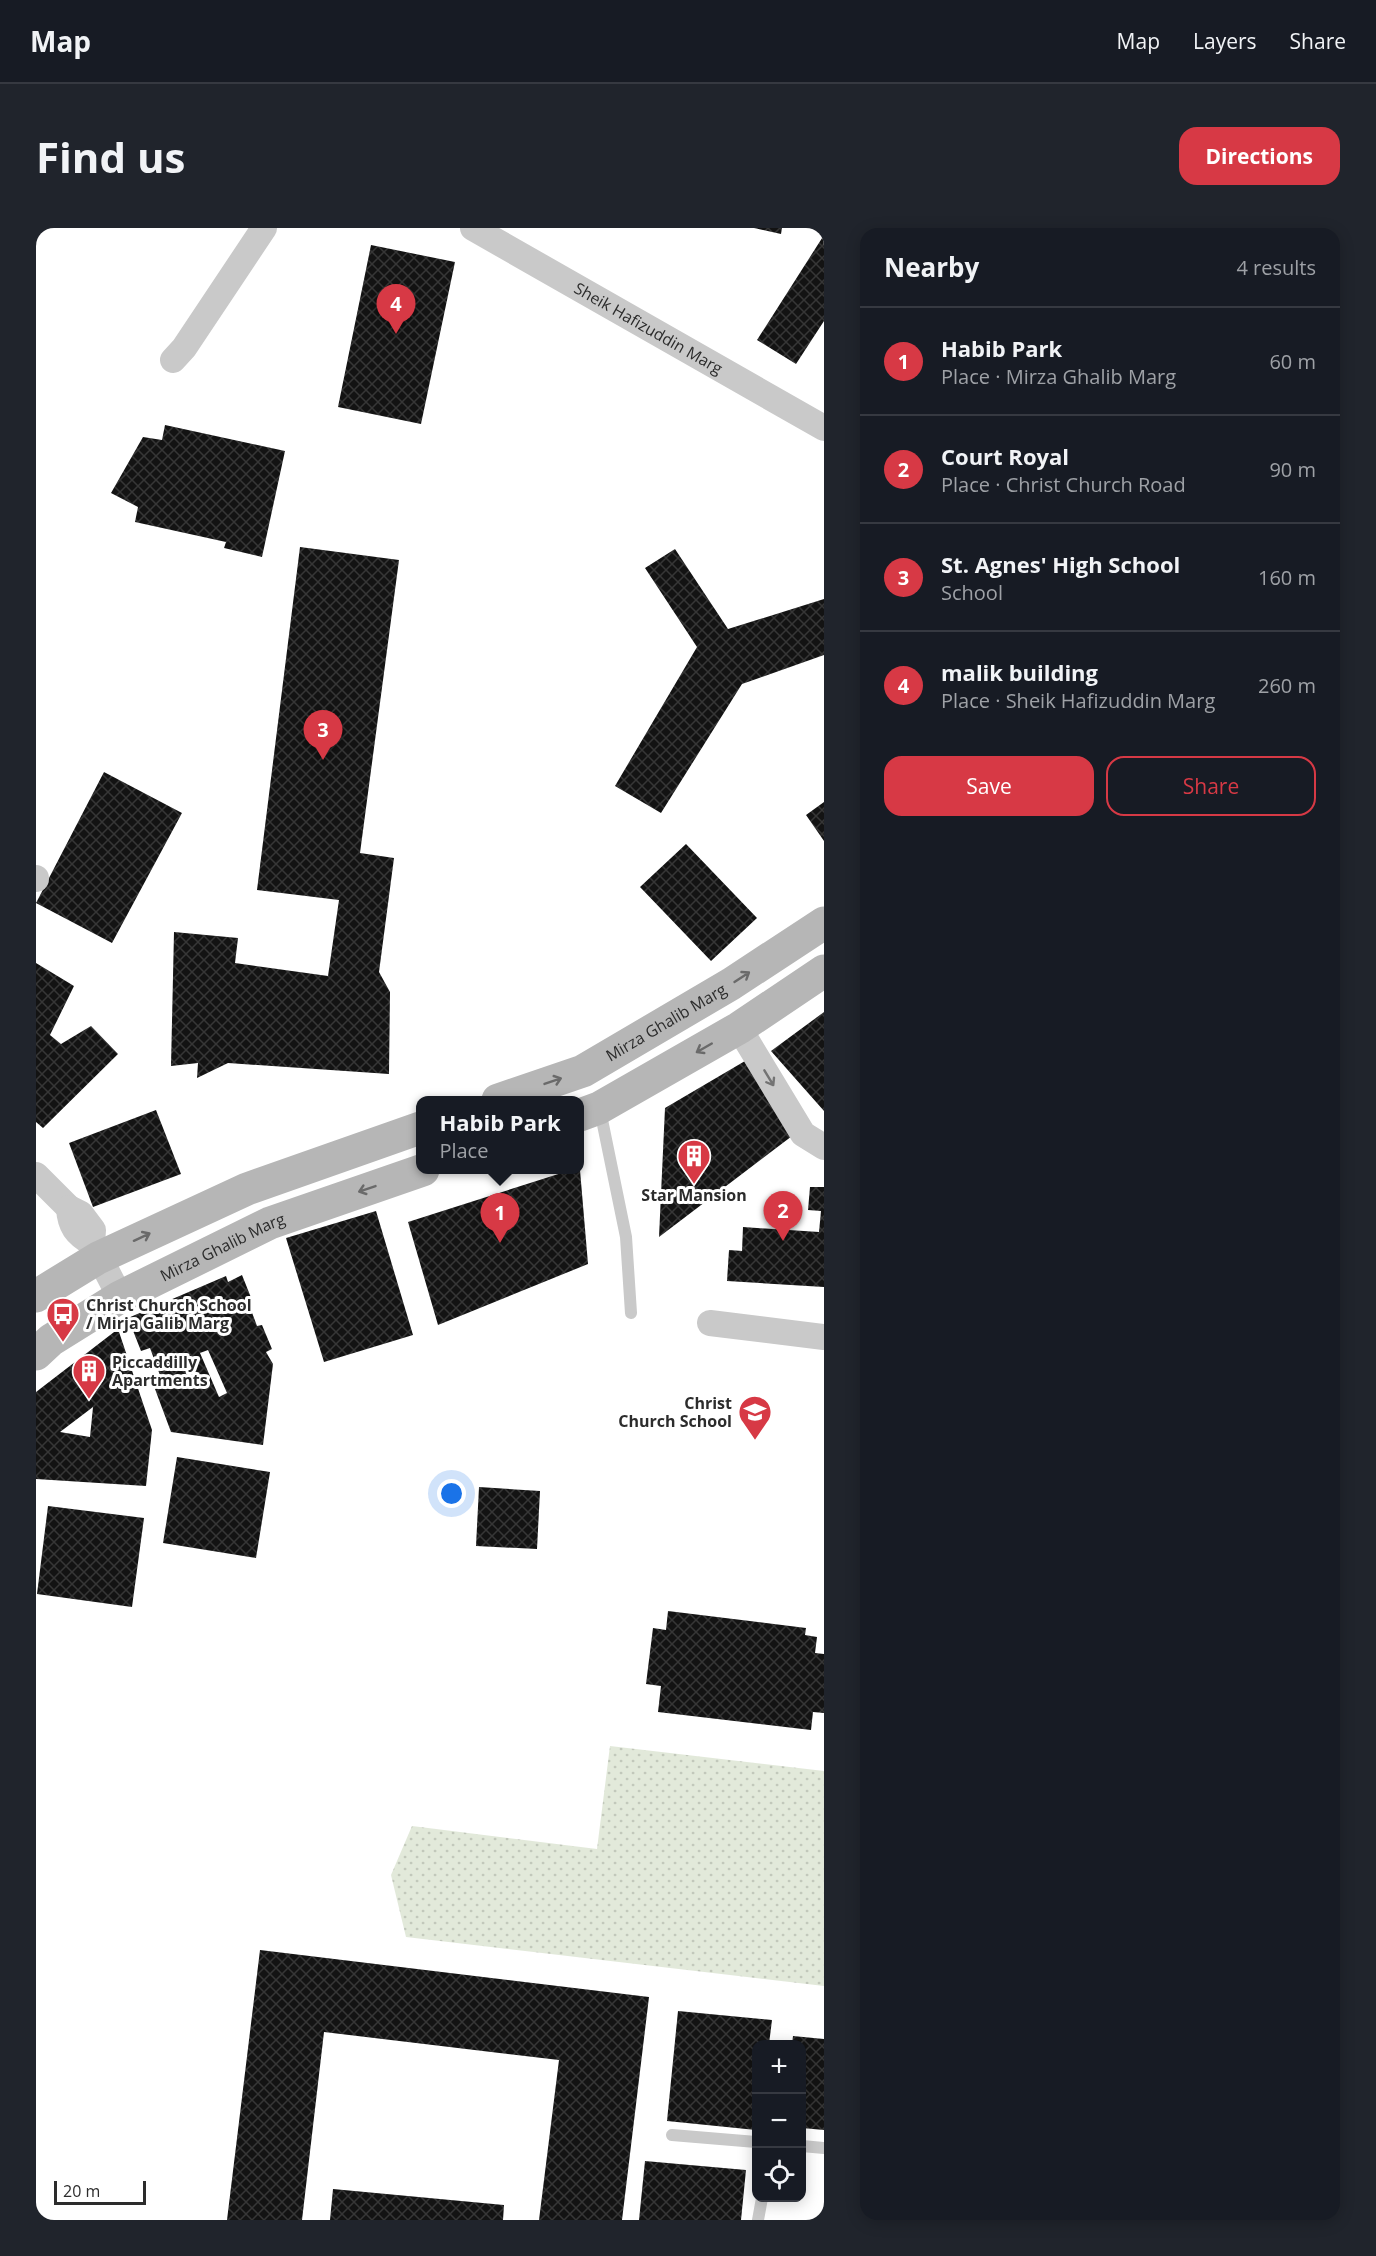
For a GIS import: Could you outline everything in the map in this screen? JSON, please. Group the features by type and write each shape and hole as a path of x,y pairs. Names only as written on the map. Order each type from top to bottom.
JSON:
{"main road":[{"name":"Mirza Ghalib Marg","path":"512,1096 583,1071 731,984 824,923"},
{"path":"589,1111 739,1028 824,971"},
{"path":"36,1296 95,1250 247,1189 416,1129"},
{"name":"Mirza Ghalib Marg","path":"36,1354 51,1340 120,1297 270,1223 416,1172"}],"street":[{"path":"173,360 184,348 264,228"},
{"name":"Sheik Hafizuddin Marg","path":"473,228 824,428"},
{"path":"739,1028 803,1134 824,1147"},
{"path":"36,1175 69,1208 69,1221 77,1234 95,1250 120,1297"},
{"path":"710,1323 824,1337"}],"lane":[{"path":"589,1111 626,1238 631,1314"},
{"path":"672,2134 752,2142"},
{"path":"806,2146 824,2148"},
{"path":"758,2220 761,2202"}],"green space":[{"path":"610,1746 824,1771 824,1986 406,1937 391,1875 412,1826 597,1849"}],"building":[{"path":"754,228 782,228 781,234"},
{"path":"824,235 824,321 796,364 757,340"},
{"path":"371,245 455,262 421,424 338,407"},
{"path":"165,425 285,451 262,557 224,548 226,542 135,522 138,507 111,493 143,437 162,440"},
{"path":"300,547 399,560 360,853 394,858 379,972 390,992 389,1074 228,1063 197,1078 198,1063 171,1066 174,932 238,938 235,963 328,976 339,900 257,890"},
{"path":"675,549 728,629 824,599 824,655 742,684 661,813 615,786 697,647 645,568"},
{"path":"104,772 182,813 112,943 36,903"},
{"path":"824,802 824,841 806,815"},
{"path":"686,844 757,918 711,961 640,887"},
{"path":"36,963 74,986 50,1035 61,1044 91,1026 118,1054 43,1128 36,1122"},
{"path":"824,1012 824,1111 771,1051"},
{"name":"Star Mansion","path":"745,1061 796,1133 659,1237 665,1108"},
{"path":"156,1110 181,1174 93,1207 69,1143"},
{"path":"558,1174 580,1174 588,1264 438,1325 408,1222"},
{"path":"810,1187 824,1187 824,1287 727,1281 729,1250 742,1251 743,1227 819,1232 821,1211 808,1210"},
{"path":"376,1211 413,1335 324,1362 286,1238"},
{"path":"242,1275 252,1300 248,1302 257,1326 262,1325 272,1349 266,1352 273,1364 263,1445 171,1432 152,1381 161,1378 150,1348 141,1351 128,1318 226,1276 228,1282","holes":["208,1350 227,1393 219,1397 200,1353"]},
{"name":"Piccaddilly Apartments","path":"118,1329 152,1430 146,1486 36,1479 36,1392","holes":["93,1407 90,1437 60,1432"]},
{"path":"177,1457 270,1472 256,1558 163,1543"},
{"path":"479,1487 540,1491 537,1549 476,1546"},
{"path":"48,1506 144,1518 132,1607 37,1594"},
{"path":"668,1611 806,1628 805,1635 817,1637 815,1653 824,1654 824,1713 813,1712 811,1730 658,1712 661,1686 646,1684 653,1628 666,1630"},
{"path":"260,1950 649,1997 622,2220 539,2220 559,2060 324,2032 302,2220 227,2220"},
{"path":"678,2011 772,2020 770,2040 752,2040 752,2130 667,2121"},
{"path":"793,2036 824,2039 824,2130 806,2128 806,2040 792,2040"},
{"path":"645,2161 746,2170 741,2220 639,2220"},
{"path":"333,2189 504,2205 503,2220 330,2220"}],"place":[{"name":"malik building","path":"396,334"},
{"name":"St. Agnes' High School","path":"323,760"},
{"name":"Star Mansion","path":"694,1185"},
{"name":"Court Royal","path":"783,1241"},
{"name":"Habib Park","path":"500,1243"},
{"name":"Christ Church School / Mirja Galib Marg","path":"63,1343"},
{"name":"Piccaddilly Apartments","path":"89,1400"},
{"name":"Christ Church School","path":"755,1441"}]}
